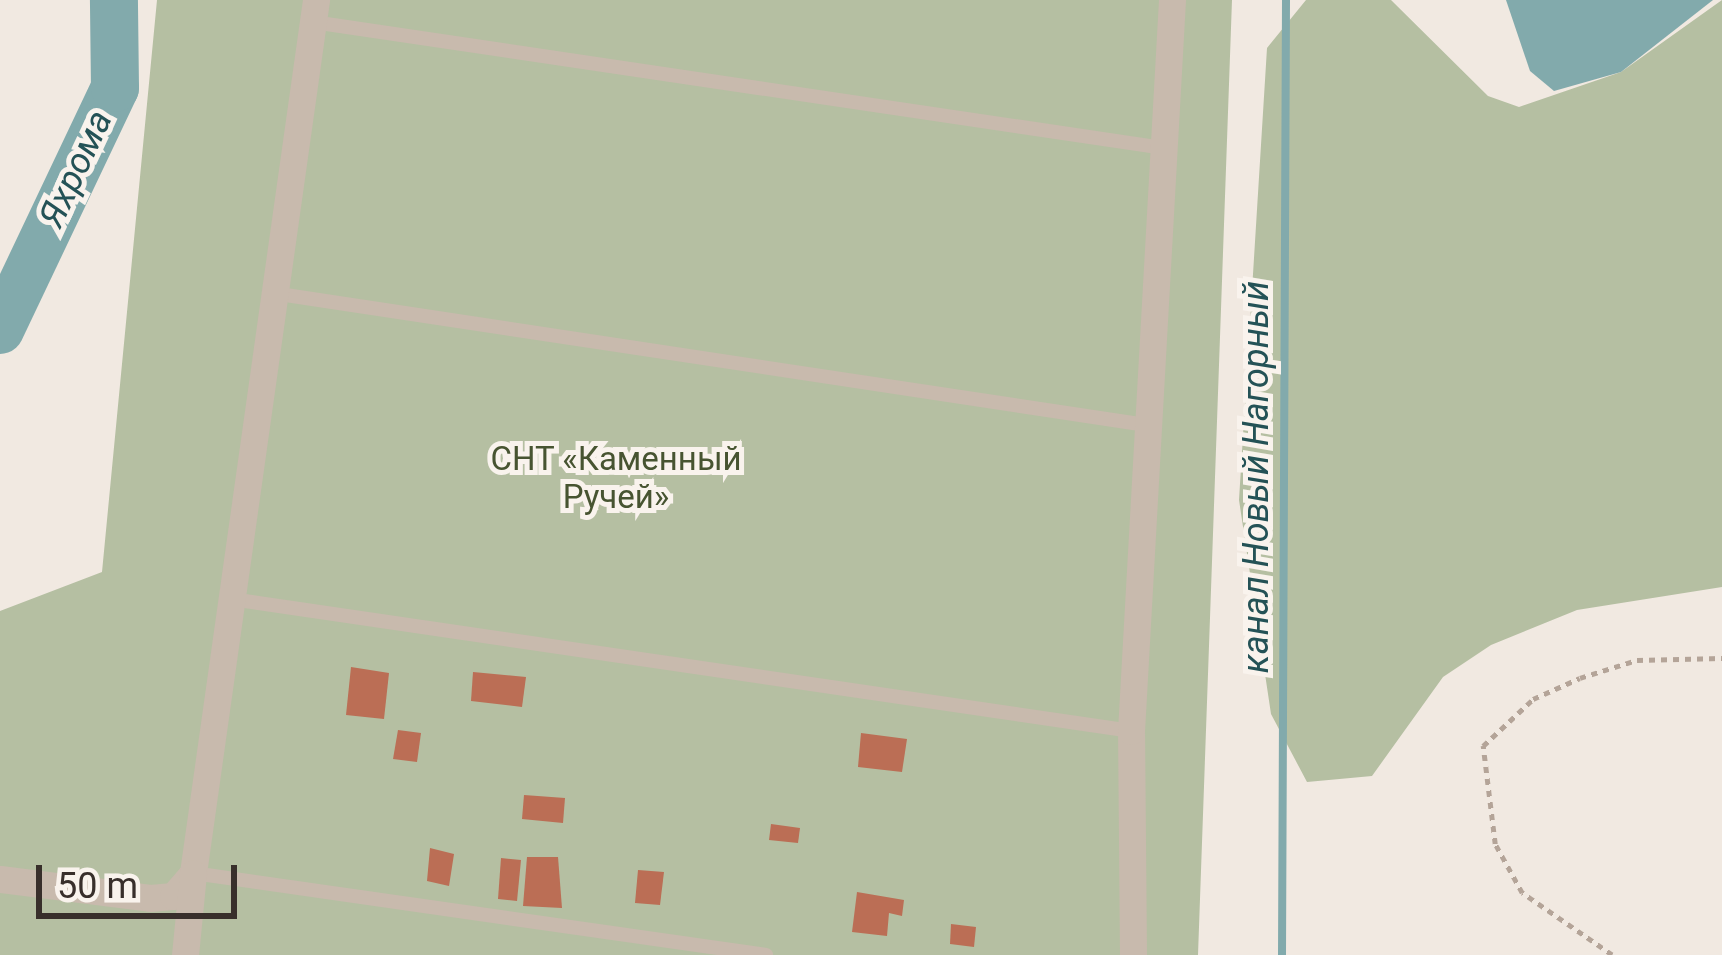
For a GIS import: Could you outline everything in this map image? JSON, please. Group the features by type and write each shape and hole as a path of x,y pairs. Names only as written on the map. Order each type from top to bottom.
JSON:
{"street":[{"path":"1132,955 1132,731 1172,0"},
{"path":"185,955 315,11"},
{"path":"0,879 150,898 173,896 193,873"}],"lane":[{"path":"315,11 1163,148"},
{"path":"279,294 1146,425"},
{"path":"231,599 1132,731"},
{"path":"193,873 766,955"}],"path":[{"path":"1612,955 1522,893 1486,810 1483,746 1533,698 1580,678 1637,660 1722,658"}],"green space":[{"name":"СНТ «Каменный Ручей»","path":"157,0 1232,0 1198,955 0,955 0,611 102,572"},
{"path":"1306,0 1391,0 1488,96 1519,107 1621,72 1722,0 1722,587 1577,610 1491,645 1443,677 1372,776 1307,782 1271,714 1239,500 1267,48"}],"water":[{"path":"1506,0 1713,0 1621,72 1554,91 1530,71"}],"building":[{"path":"351,667 389,673 384,719 346,715"},
{"path":"473,672 526,677 522,707 471,701"},
{"path":"398,730 421,733 417,762 393,759"},
{"path":"861,733 907,739 902,772 858,767"},
{"path":"524,795 565,798 563,823 522,819"},
{"path":"771,824 800,828 798,843 769,840"},
{"path":"430,848 454,854 449,886 427,881"},
{"path":"527,857 558,857 562,908 523,906"},
{"path":"501,858 521,860 517,901 498,899"},
{"path":"638,870 664,872 660,905 635,903"},
{"path":"857,892 904,900 902,916 889,913 887,936 852,932"},
{"path":"951,924 976,927 974,947 950,944"}],"waterway":[{"name":"Яхрома","path":"0,330 115,88 114,0"},
{"name":"канал Новый Нагорный","path":"1282,955 1286,0"}]}
